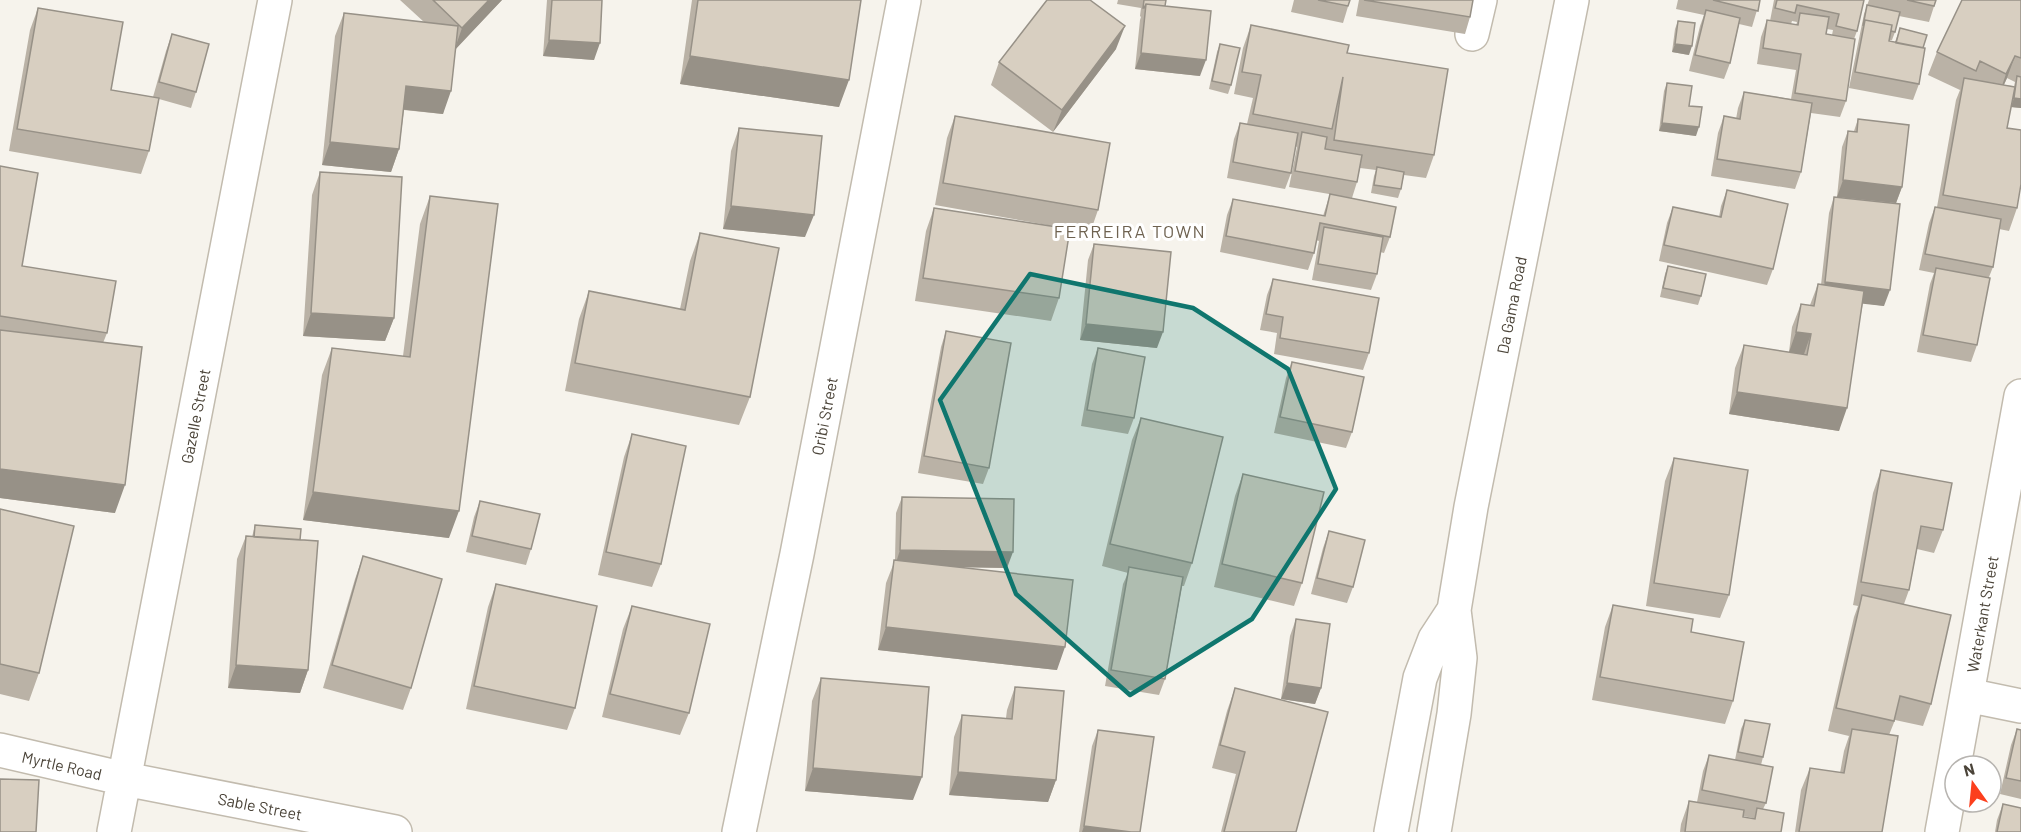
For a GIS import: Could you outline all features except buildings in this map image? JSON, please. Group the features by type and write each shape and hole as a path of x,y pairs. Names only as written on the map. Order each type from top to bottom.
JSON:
{"street":[{"name":"Gazelle Street","path":"114,832 275,0"},
{"name":"Oribi Street","path":"739,832 797,554 904,0"},
{"path":"1472,34 1480,0"},
{"name":"Da Gama Road","path":"1434,832 1454,714 1460,658 1454,610 1471,507 1572,0"},
{"name":"Waterkant Street","path":"1942,832 2021,396"},
{"name":"Da Gama Road","path":"1391,832 1420,678 1435,639 1454,610"},
{"path":"1967,695 2021,706"},
{"name":"Myrtle Road","path":"0,750 125,779"},
{"name":"Sable Street","path":"125,779 395,832"}],"highlighted area":[{"path":"1030,274 1193,308 1288,369 1336,489 1252,619 1130,695 1016,594 940,400"}],"district":[{"name":"FERREIRA TOWN","path":"1130,231"}]}
